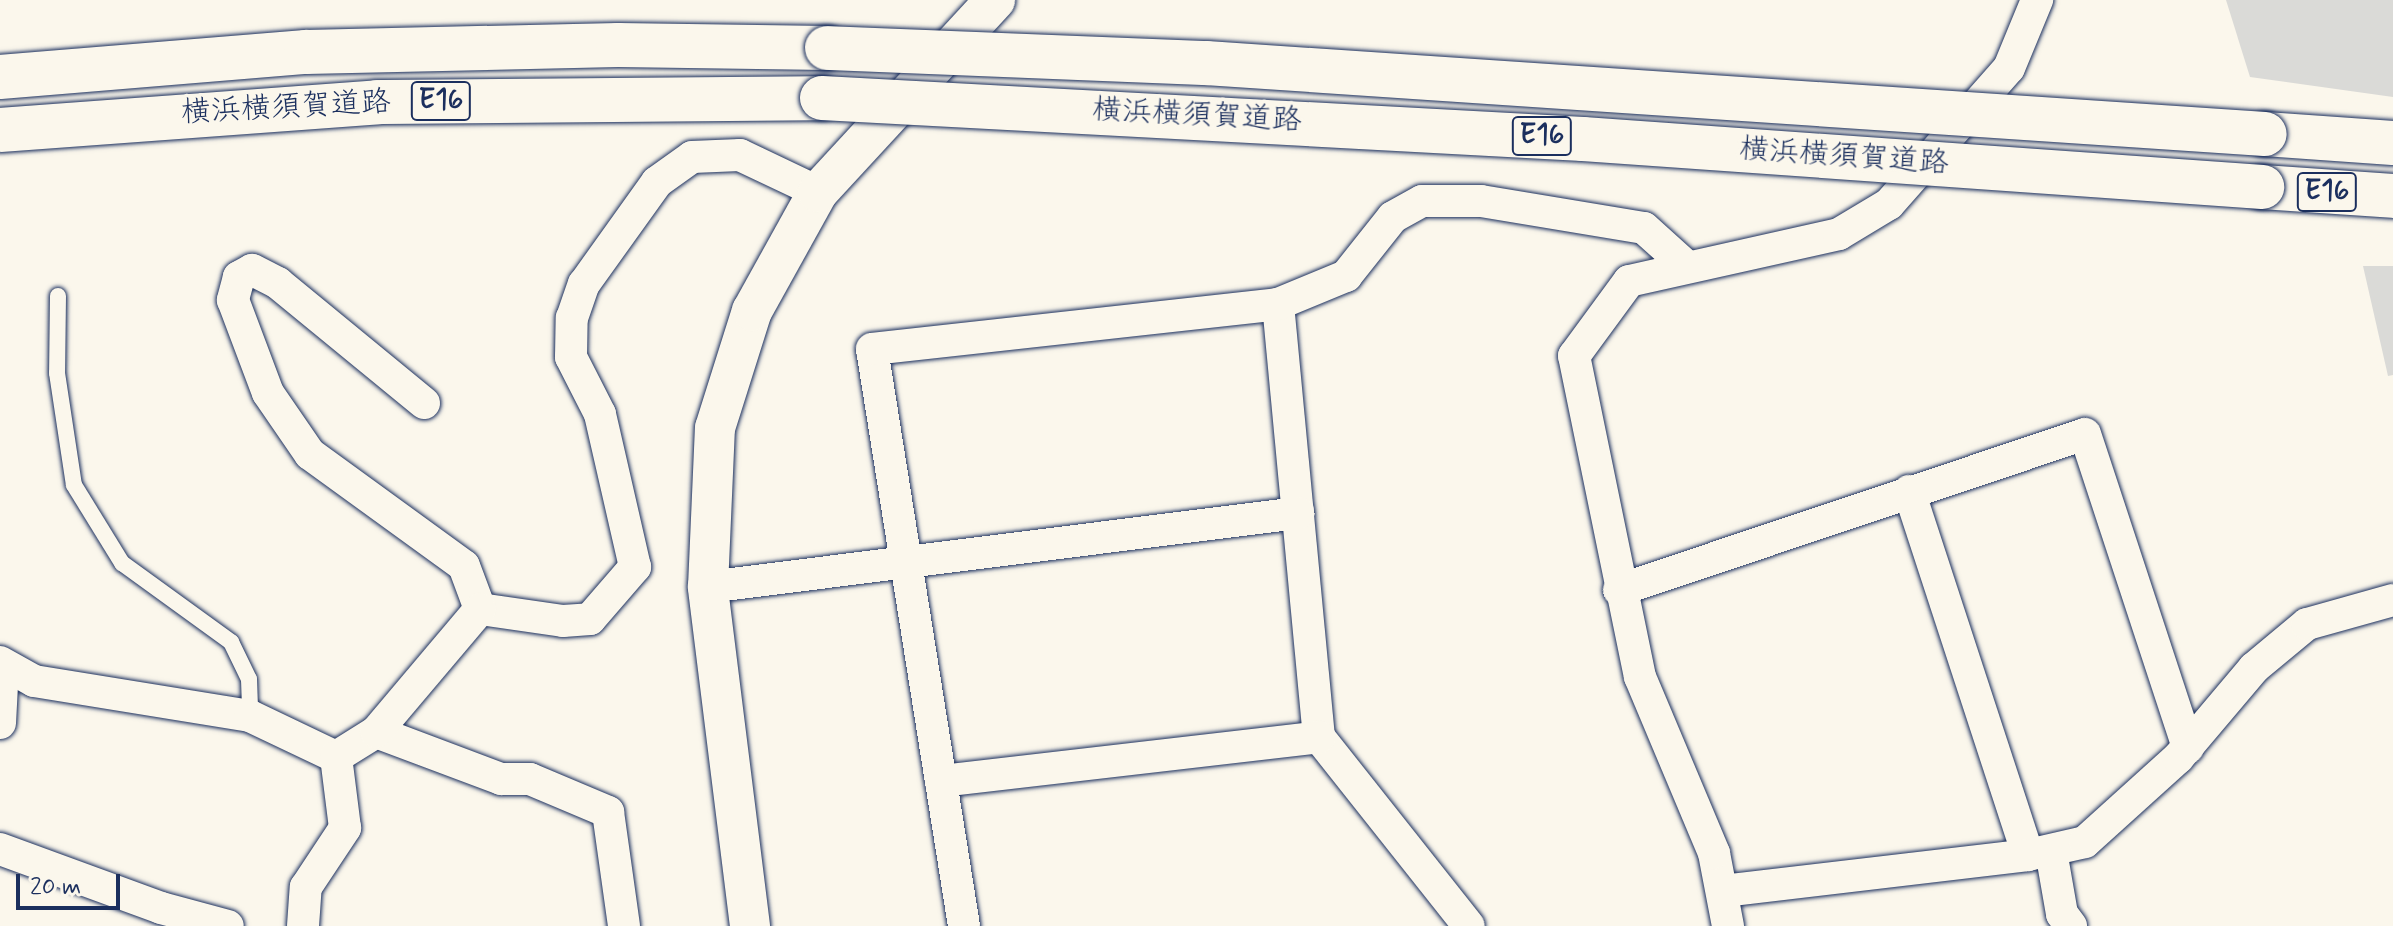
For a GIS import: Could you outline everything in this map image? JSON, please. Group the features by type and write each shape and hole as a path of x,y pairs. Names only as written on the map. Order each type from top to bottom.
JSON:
{"highway":[{"path":"0,49 293,26 401,25 618,45"},
{"name":"横浜横須賀道路","path":"0,77 306,52 618,45 827,48 1237,65 2393,143"},
{"name":"横浜横須賀道路","path":"0,132 61,123 377,102 822,98 1535,136 2393,196"}],"street":[{"path":"750,926 708,587 715,428 752,311 818,192 995,0"},
{"path":"1728,926 1723,891 1685,775 1640,677 1619,590 1574,356 1629,281 1684,264 1839,234 1889,204 2009,68 2037,0"},
{"path":"480,609 563,621 590,619 618,593 635,567 600,414 571,357 572,318 584,284 657,182 692,157 740,155 818,192"},
{"path":"964,926 872,349 1278,304 1346,276 1393,217 1422,201 1481,201 1644,228 1684,264"},
{"path":"424,403 278,283 252,270 239,277 233,300 268,393 310,454 464,566 480,609"},
{"path":"1278,304 1319,737 1469,926"},
{"path":"1619,590 2085,434 2188,748"},
{"path":"1909,491 2062,914 2071,926"},
{"path":"708,587 906,565 1298,513"},
{"path":"1723,891 2040,853 2085,842 2188,748 2254,668 2307,624 2393,600"},
{"path":"336,757 376,732 480,609"},
{"path":"0,723 1,664 34,681 250,716 336,757"},
{"path":"376,732 501,779 530,779 608,812 624,926"},
{"path":"941,781 1319,737"},
{"path":"303,926 306,887 345,828 336,757"},
{"path":"0,849 196,920 228,926"}],"lane":[{"path":"58,296 57,373 74,485 122,563 231,642 249,679 250,716"}],"shaded area":[{"path":"2226,0 2393,0 2393,97 2250,77"},
{"path":"2363,266 2393,266 2393,375 2388,376"}]}
